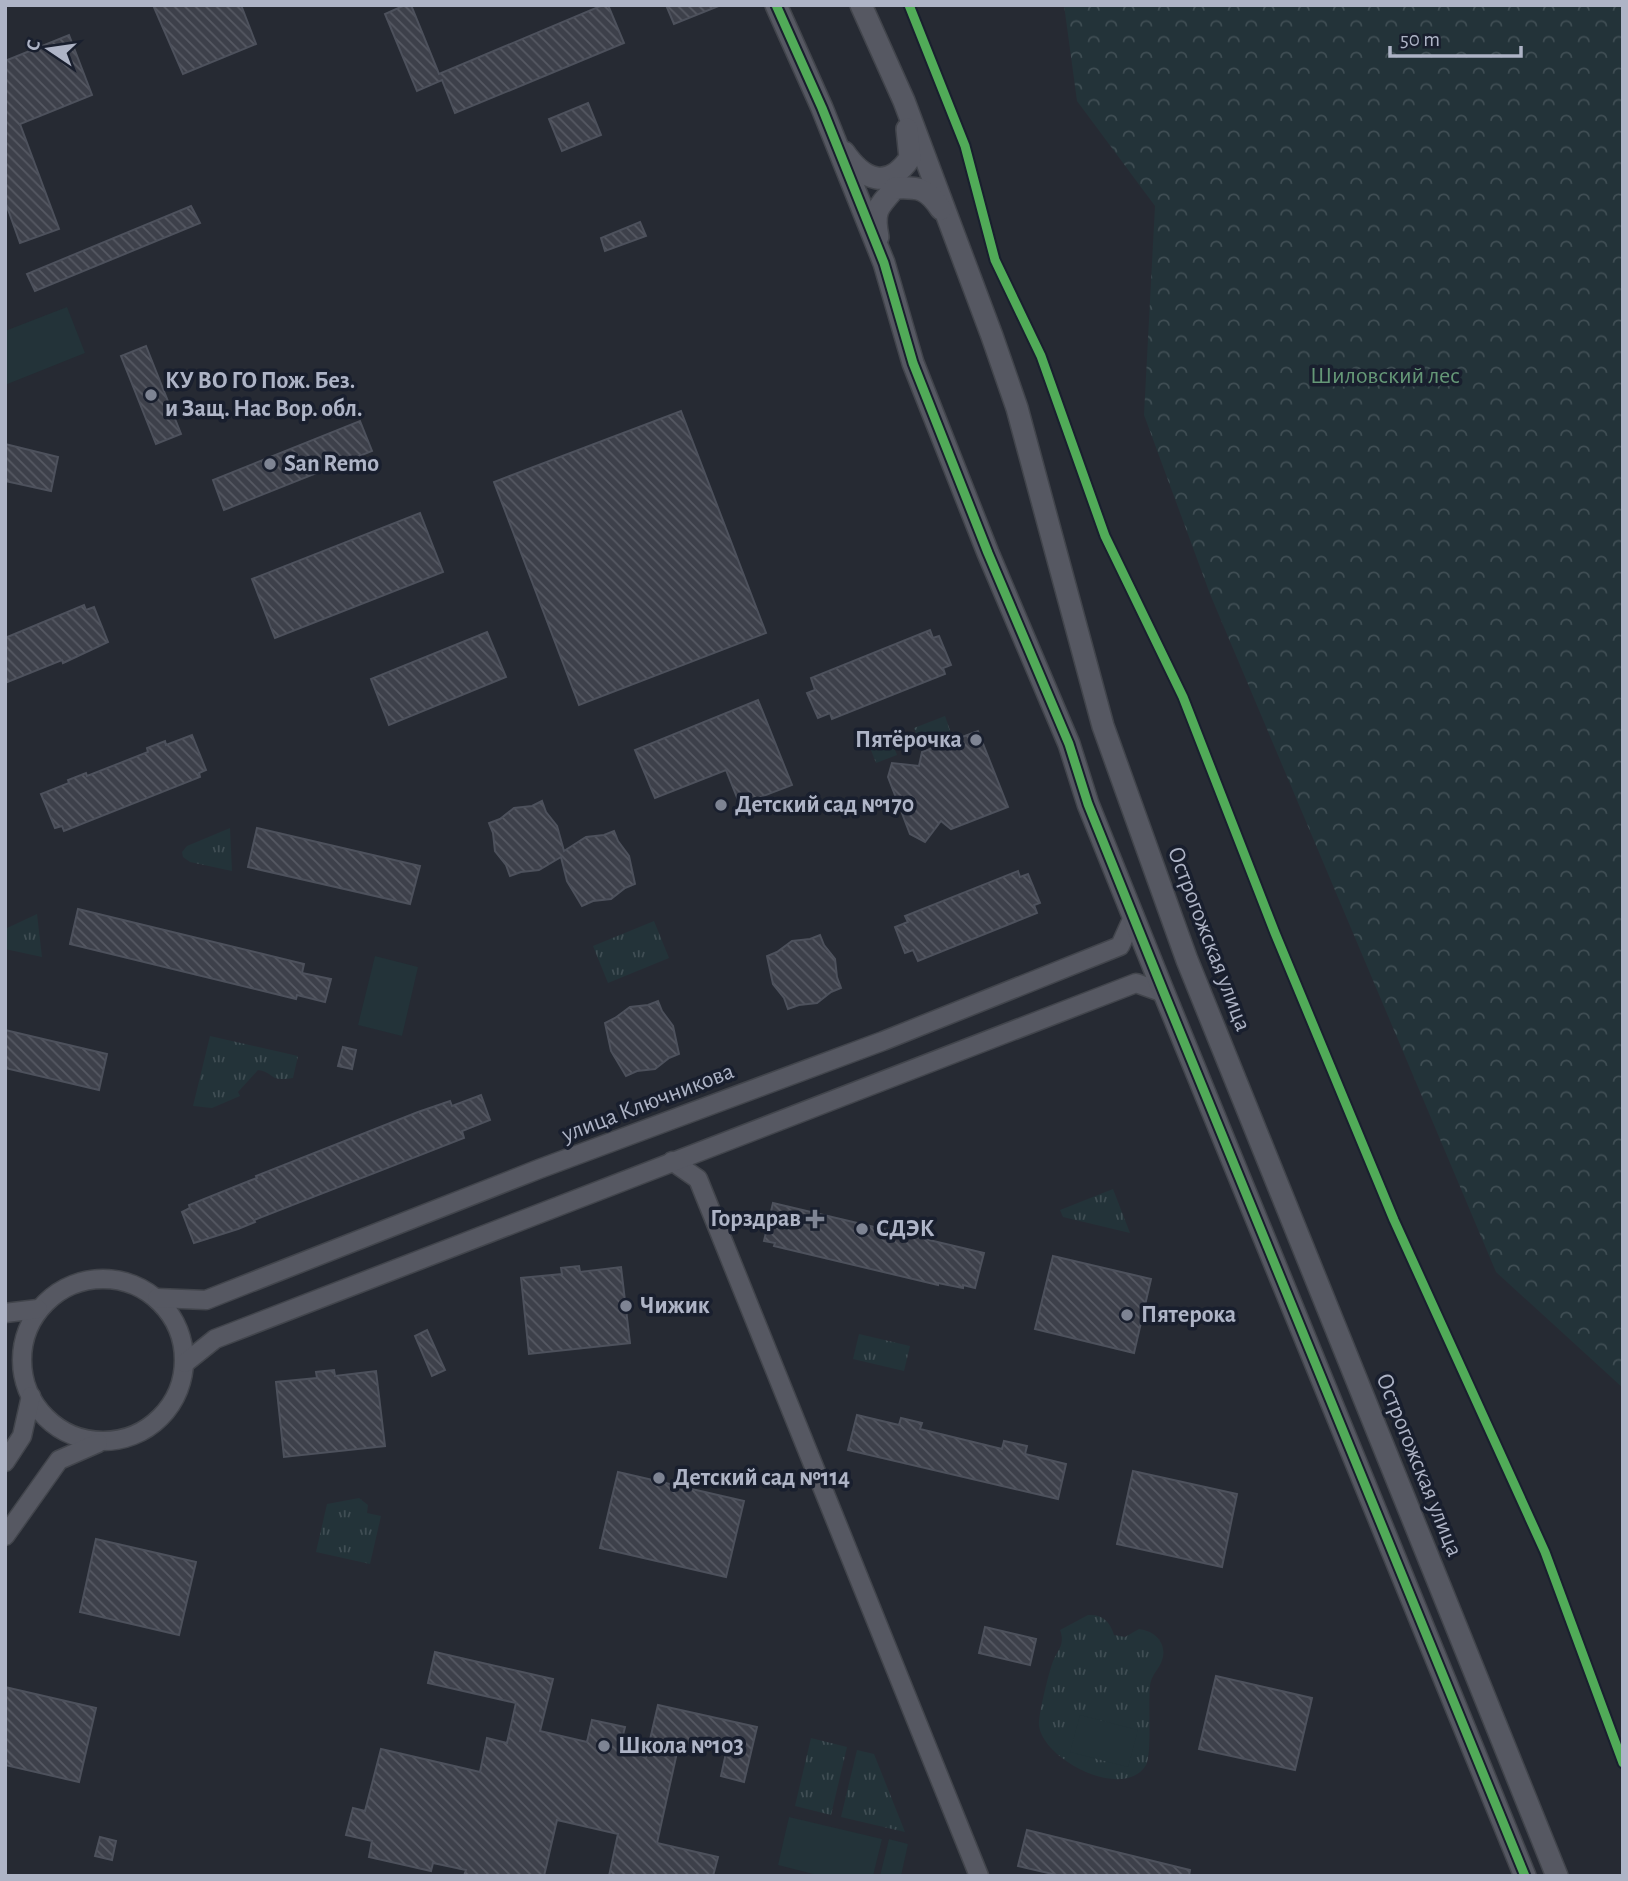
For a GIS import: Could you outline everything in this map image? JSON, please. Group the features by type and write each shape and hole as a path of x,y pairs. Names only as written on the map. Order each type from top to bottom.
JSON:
{"street":[{"path":"776,5 884,263"},
{"name":"Острогожская улица","path":"861,5 904,101 953,228 1017,408 1103,726 1150,860 1557,1876"},
{"path":"830,130 853,165 869,177 891,178 901,171 910,158 904,101"},
{"path":"953,228 932,196 918,187 895,188 882,202 874,218 913,363 988,553 1069,744 1088,804 1164,993 1525,1876"},
{"name":"улица Ключникова","path":"157,1298 206,1300 527,1174 883,1041 1120,946 1134,915"},
{"path":"186,1363 215,1339 1136,983 1164,993"},
{"path":"698,1179 708,1147"},
{"path":"672,1161 698,1179 979,1876"},
{"path":"5,1313 38,1309 71,1285 94,1279 116,1279 137,1284 157,1298 167,1310 180,1333 186,1363 179,1387 166,1412 149,1428 127,1438 98,1443 59,1461 5,1536"},
{"path":"38,1309 25,1345 22,1371 31,1396 44,1418 54,1427 70,1436 98,1443"},
{"path":"5,1361 22,1371"},
{"path":"5,1462 22,1436 31,1396"}],"green space":[{"name":"Шиловский лес","path":"1064,5 1623,5 1623,1388 1496,1272 1210,594 1144,415 1155,206 1077,101"},
{"path":"67,307 85,353 5,385 5,331"},
{"path":"945,716 952,736 921,748 914,728"},
{"path":"890,737 897,755 876,763 869,745"},
{"path":"230,828 232,871 190,862 183,857 182,852 187,846"},
{"path":"37,914 42,957 5,949 5,929"},
{"path":"654,921 669,958 608,983 593,946"},
{"path":"375,956 418,967 402,1036 358,1025"},
{"path":"210,1036 298,1056 293,1078 276,1078 258,1070 238,1092 240,1096 212,1108 193,1106"},
{"path":"1113,1189 1130,1233 1063,1217 1060,1210"},
{"path":"859,1334 910,1346 904,1371 853,1359"},
{"path":"359,1498 368,1505 367,1513 381,1516 370,1564 316,1552 327,1504"},
{"path":"1088,1615 1105,1619 1114,1635 1125,1637 1139,1629 1145,1630 1156,1636 1162,1645 1161,1663 1150,1686 1148,1759 1136,1775 1121,1779 1104,1778 1070,1763 1044,1739 1039,1726 1048,1677 1061,1644 1060,1630"},
{"path":"1080,1715 1138,1730 1128,1767 1070,1752"},
{"path":"811,1738 847,1747 831,1815 795,1806"},
{"path":"857,1750 874,1754 905,1832 841,1817"},
{"path":"789,1817 882,1839 873,1876 821,1876 778,1865"},
{"path":"889,1839 908,1844 901,1876 880,1876"}],"building":[{"path":"153,5 241,5 256,44 183,74"},
{"path":"411,5 439,74 603,5 608,5 624,43 455,113 442,80 417,91 385,14"},
{"path":"666,5 718,5 719,6 674,24"},
{"path":"69,35 92,95 20,124 59,229 20,243 5,201 5,61"},
{"path":"588,103 601,135 562,151 549,119"},
{"path":"191,206 200,223 35,291 27,274"},
{"path":"640,222 646,236 605,251 601,238"},
{"name":"КУ ВО ГО Пож. Без. и Защ. Нас Вор. обл.","path":"146,346 181,434 156,444 121,356"},
{"path":"681,411 766,633 579,705 494,482"},
{"path":"360,421 372,451 224,510 213,480"},
{"path":"5,444 58,457 51,491 5,481"},
{"path":"420,513 443,572 275,638 252,579"},
{"path":"84,605 86,610 94,607 108,642 63,663 62,660 5,683 5,638"},
{"path":"930,630 933,638 939,636 951,665 943,668 945,674 832,719 830,713 818,718 807,693 815,690 811,678"},
{"path":"487,632 506,677 389,725 371,679"},
{"path":"758,700 792,785 740,805 726,770 655,798 635,750"},
{"path":"978,731 1008,807 951,829 941,821 925,842 910,834 888,777 892,763 919,766 922,752"},
{"path":"192,735 206,770 199,773 200,777 64,831 62,826 55,828 41,794 69,783 68,780 86,773 87,776 148,752 147,748 165,741 166,745"},
{"path":"542,801 546,812 557,826 564,851 586,837 614,831 629,856 635,884 611,899 593,901 582,906 567,881 561,857 539,870 510,876 506,865 495,851 489,823 500,819 514,808 532,806"},
{"path":"257,828 420,866 410,904 248,867"},
{"path":"1018,871 1020,877 1028,874 1040,903 1034,905 1037,913 918,961 913,950 905,953 895,927 908,922 905,916"},
{"path":"78,909 304,964 302,973 331,979 325,1002 297,995 296,999 70,944"},
{"path":"820,935 835,959 841,988 817,1003 788,1009 784,998 773,984 767,956 792,941"},
{"path":"658,1001 673,1026 679,1054 655,1069 637,1071 626,1076 611,1051 605,1023 630,1007"},
{"path":"5,1030 107,1054 99,1090 5,1068"},
{"path":"343,1047 356,1050 352,1069 338,1066"},
{"path":"481,1095 490,1120 462,1131 464,1138 254,1220 255,1222 238,1229 194,1243 182,1212 190,1208 189,1205 418,1112 450,1101 452,1106"},
{"path":"773,1203 984,1253 975,1288 938,1285 774,1246 775,1243 764,1241"},
{"path":"1053,1256 1151,1279 1134,1353 1035,1329"},
{"path":"579,1266 580,1272 621,1267 630,1343 529,1354 521,1278 562,1274 561,1268"},
{"path":"427,1330 445,1370 432,1376 415,1336"},
{"path":"334,1370 335,1376 376,1371 385,1446 284,1457 276,1382 317,1378 316,1372"},
{"path":"857,1415 899,1425 901,1418 922,1423 920,1429 1002,1449 1004,1441 1027,1446 1025,1454 1066,1464 1058,1499 848,1450"},
{"path":"1133,1471 1237,1494 1222,1567 1117,1544"},
{"path":"618,1472 744,1501 726,1577 600,1548"},
{"path":"96,1539 196,1562 179,1635 80,1612"},
{"path":"985,1627 1036,1639 1030,1665 979,1653"},
{"path":"435,1652 553,1679 540,1731 587,1742 592,1720 625,1727 619,1751 646,1757 658,1705 757,1727 744,1782 721,1776 726,1753 692,1745 691,1751 678,1748 657,1843 718,1857 713,1876 609,1876 618,1834 557,1820 544,1876 464,1876 466,1870 433,1863 431,1871 369,1857 372,1841 346,1835 353,1808 365,1811 381,1749 480,1772 487,1738 507,1743 516,1703 428,1683"},
{"path":"1216,1676 1312,1698 1295,1770 1199,1749"},
{"path":"5,1687 96,1708 79,1782 5,1765"},
{"path":"1027,1830 1190,1870 1189,1876 1061,1876 1018,1866"},
{"path":"100,1837 116,1841 112,1860 95,1856"}],"cycle path":[{"path":"776,5 822,108 884,263 913,363 988,553 1069,744 1088,804 1525,1876"},
{"path":"909,5 965,146 995,260 1041,356 1105,536 1183,697 1275,933 1394,1220 1545,1552 1623,1763"}],"place":[{"name":"КУ ВО ГО Пож. Без. и Защ. Нас Вор. обл.","path":"151,395"},
{"name":"San Remo","path":"270,464"},
{"name":"Пятёрочка","path":"976,740"},
{"name":"Детский сад №170","path":"721,805"},
{"name":"Горздрав","path":"815,1219"},
{"name":"СДЭК","path":"862,1229"},
{"name":"Чижик","path":"626,1306"},
{"name":"Пятерока","path":"1127,1315"},
{"name":"Детский сад №114","path":"659,1478"},
{"name":"Школа №103","path":"604,1746"}]}
